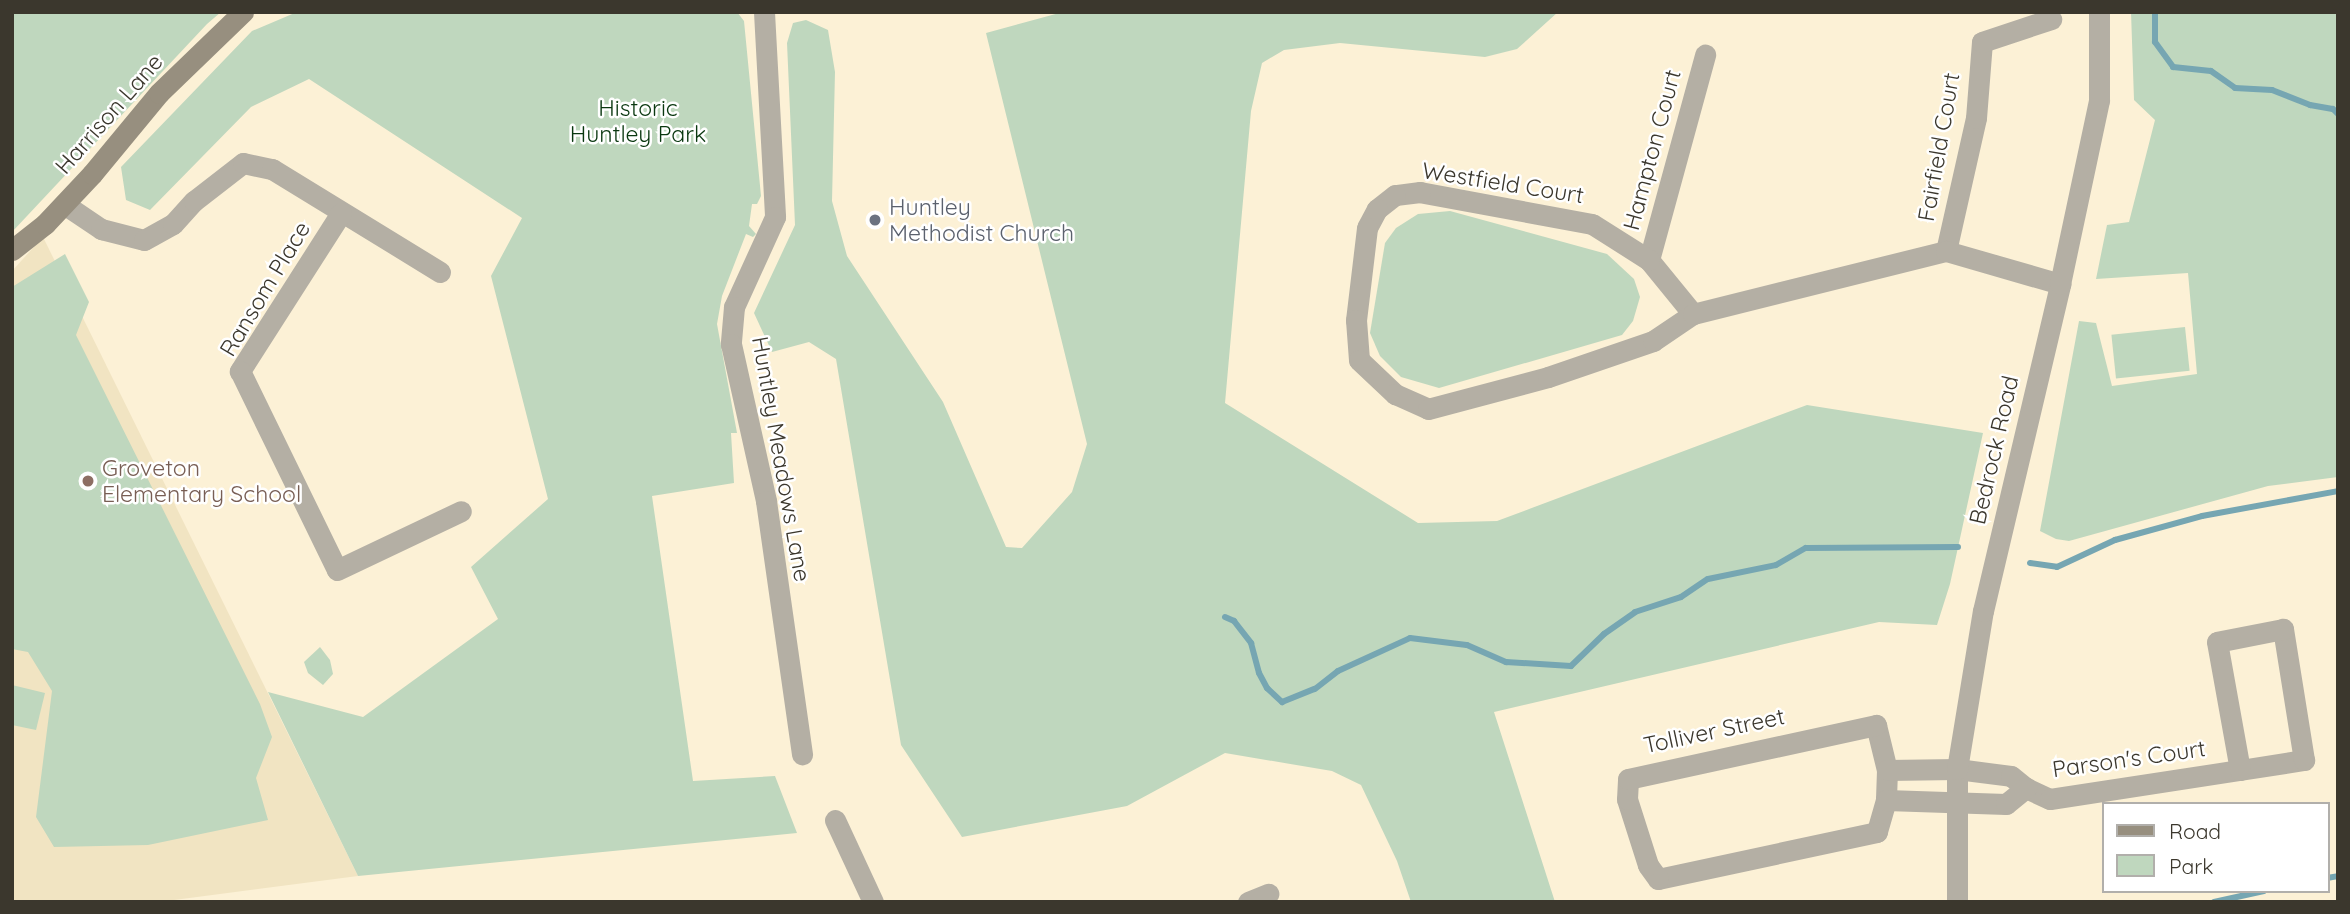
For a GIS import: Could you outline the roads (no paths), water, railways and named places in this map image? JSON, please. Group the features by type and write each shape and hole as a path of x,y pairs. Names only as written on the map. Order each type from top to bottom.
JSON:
{"street":[{"name":"Harrison Lane","path":"12,250 45,225 159,93 243,12"},
{"name":"Huntley Meadows Lane","path":"764,12 775,217 734,307 731,344 766,501 802,754"},
{"name":"Bedrock Road","path":"1957,902 1954,802 1956,769 1983,611 2060,284 2099,100 2099,12"},
{"name":"Fairfield Court","path":"1946,251 1976,118 1982,42 2051,19"},
{"name":"Hampton Court","path":"1649,260 1705,55"},
{"name":"Ransom Place","path":"64,204 101,229 144,240 173,224 194,201 243,163 272,169 341,214 440,272"},
{"name":"Westfield Court","path":"1693,314 1649,260 1592,224 1420,192 1395,195 1377,209 1367,228 1356,320 1359,360 1395,394 1428,410 1548,377 1653,341 1693,314 1946,251"},
{"name":"Ransom Place","path":"341,214 240,371 337,570 461,511"},
{"path":"1946,251 2060,284"},
{"name":"Parson's Court","path":"2026,788 2050,799 2240,770 2304,760 2283,629 2217,642 2240,770"},
{"name":"Tolliver Street","path":"1876,724 1887,770 1886,800 1877,832 1658,879 1648,865 1626,799 1628,779 1638,775 1876,724"},
{"path":"1886,800 2006,804 2026,788 2011,776 1956,769 1887,770"},
{"path":"835,820 873,902"}],"waterway":[{"path":"2155,12 2155,42 2173,67 2211,71 2235,88 2272,90 2310,105 2333,109 2338,114"},
{"path":"2030,563 2057,567 2115,540 2202,516 2338,491"},
{"path":"1225,617 1234,621 1251,643 1259,673 1267,688 1282,702 1315,689 1338,671 1410,638 1467,645 1506,662 1571,666 1604,634 1635,612 1681,597 1708,579 1776,565 1806,548 1958,547"},
{"path":"2329,878 2338,876"},
{"path":"2214,902 2255,893"}],"place":[{"name":"Huntley Methodist Church","path":"875,220"},
{"name":"Groveton Elementary School","path":"88,481"}],"park label":[{"name":"Historic Huntley Park","path":"638,121"}]}
